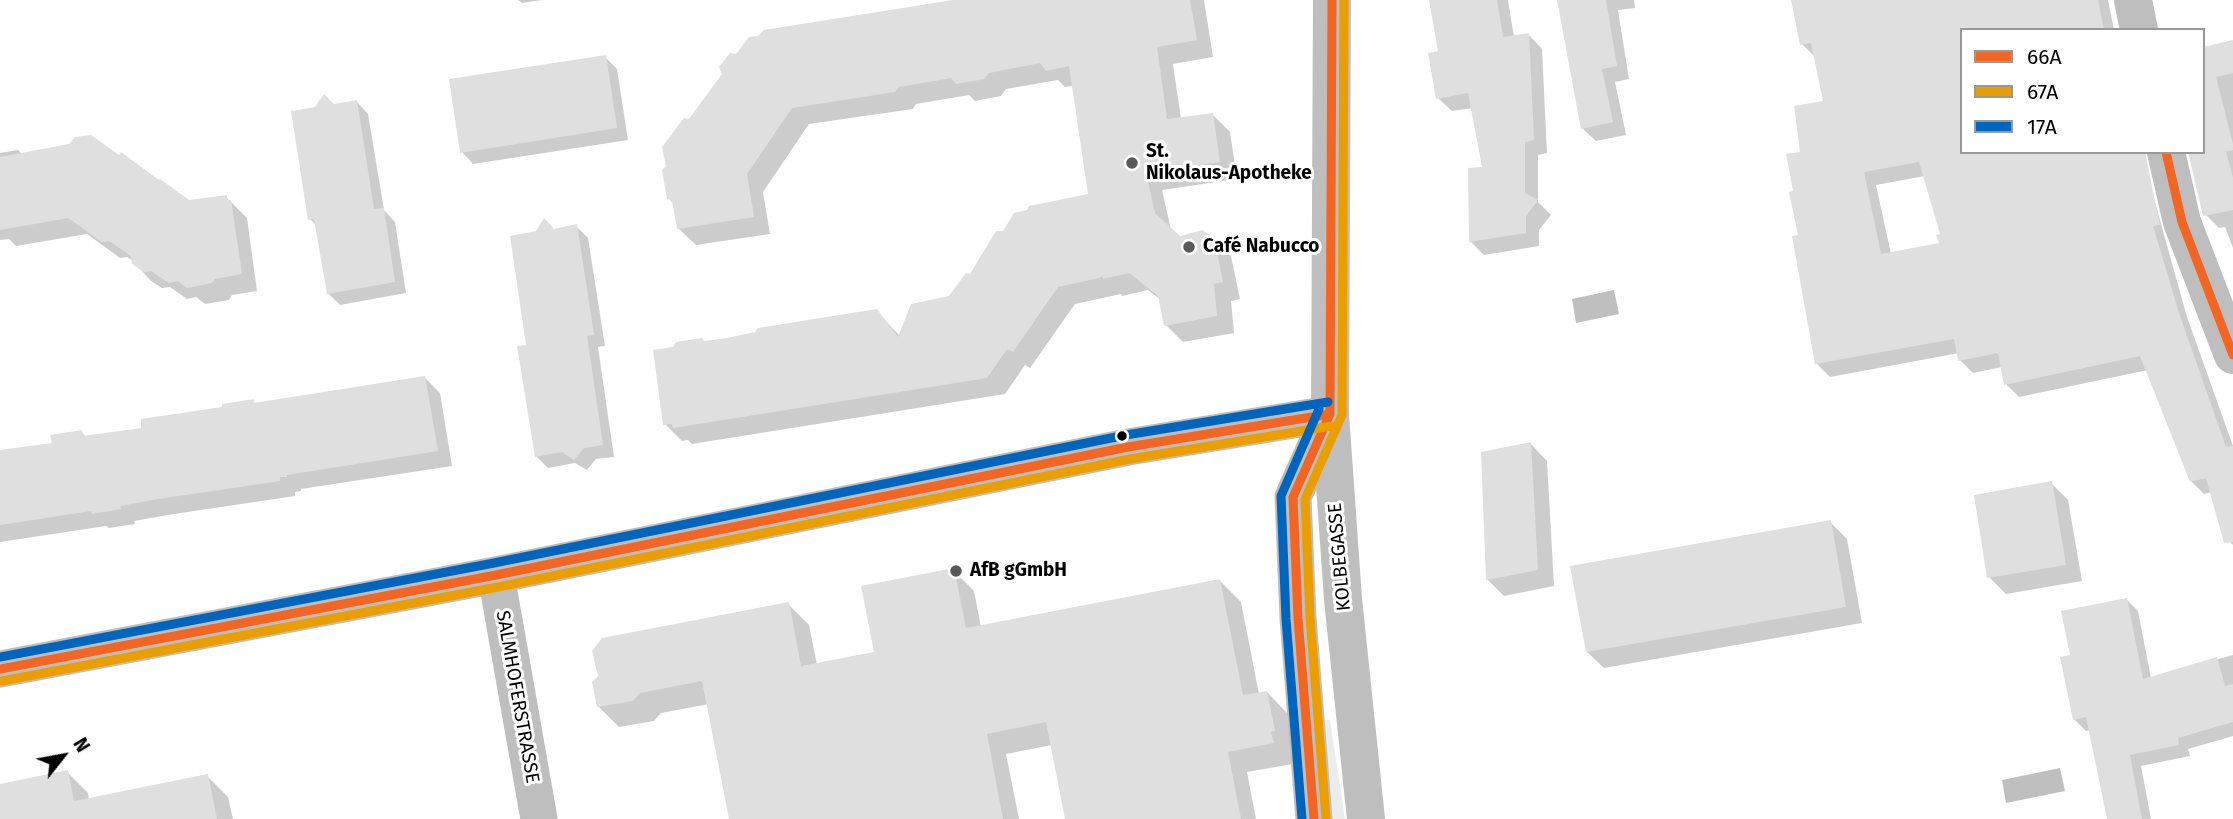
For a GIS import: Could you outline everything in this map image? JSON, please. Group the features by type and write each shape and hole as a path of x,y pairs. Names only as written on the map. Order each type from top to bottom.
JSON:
{"main road":[{"name":"KOLBEGASSE","path":"1332,0 1330,414 1343,599 1366,819"},
{"path":"2133,0 2139,28"},
{"path":"2166,154 2182,222 2233,355"}],"street":[{"path":"0,669 496,575 1128,447 1330,414"},
{"path":"1314,819 1298,618 1293,497 1330,414"},
{"name":"SALMHOFERSTRASSE","path":"496,575 539,819"}],"shaded area":[{"path":"1614,290 1619,314 1576,323 1572,299"},
{"path":"1319,720 1330,720 1345,819 1326,819"},
{"path":"2060,768 2065,791 2006,803 2002,780"}],"building":[{"path":"953,0 1190,0 1197,40 1157,47 1167,119 1213,113 1220,162 1146,173 1155,213 1180,236 1202,230 1214,237 1223,282 1214,284 1217,316 1164,326 1158,296 1129,273 1103,277 1058,287 1013,352 1007,349 987,378 673,428 672,424 663,425 653,350 673,347 676,342 727,338 755,332 758,328 877,309 898,337 911,304 949,296 966,273 970,274 996,231 1003,231 1014,213 1027,210 1029,206 1088,194 1069,66 1046,71 1040,63 989,73 984,79 956,84 951,78 899,87 895,92 792,108 747,174 754,217 677,229 672,201 667,199 662,170 666,166 662,147 684,118 689,119 722,74 719,67 730,53 736,54 749,37 758,36 764,30"},
{"path":"1429,0 1497,0 1503,37 1529,33 1534,140 1525,142 1525,193 1538,200 1526,216 1526,233 1469,242 1468,168 1482,167 1468,93 1436,99 1428,53 1438,51"},
{"path":"1557,0 1606,0 1617,66 1602,69 1613,122 1581,129"},
{"path":"1791,0 2098,0 2104,28 1960,28 1960,154 2145,154 2160,225 2153,226 2179,313 2226,447 2233,446 2233,542 2224,543 2206,478 2190,482 2140,356 2004,385 1998,353 1958,361 1954,339 1815,364 1792,236 1798,235 1789,192 1793,191 1786,154 1800,152 1794,106 1823,101 1811,43 1800,45","holes":["1919,162 1940,234 1936,235 1939,243 1881,254 1864,172"]},
{"path":"2233,40 2233,73 2216,77 2233,144 2233,150 2224,152 2233,178 2233,210 2203,216 2188,154 2205,154 2205,47"},
{"path":"606,55 617,128 460,153 449,79"},
{"path":"324,94 334,104 357,100 374,209 384,208 395,282 327,294 314,219 308,220 291,111 315,107"},
{"path":"91,135 119,155 121,152 189,200 227,195 227,200 231,200 242,274 187,288 178,281 169,283 151,271 144,272 132,264 131,256 109,241 102,242 68,218 0,230 0,157 69,144 75,137"},
{"path":"544,218 554,229 577,224 594,335 587,336 603,445 584,448 574,460 562,452 535,457 517,346 526,345 510,236 536,231"},
{"path":"425,376 438,451 287,475 280,477 280,481 158,499 92,514 91,511 0,525 0,450 52,443 50,435 82,430 83,436 141,428 141,419 222,407 222,404 254,399 254,403"},
{"path":"1531,442 1538,570 1486,580 1481,452"},
{"path":"2052,481 2066,565 1987,578 1974,495"},
{"path":"1831,520 1846,607 1586,652 1570,566"},
{"path":"954,568 966,628 1220,579 1243,695 1267,691 1275,731 1271,732 1274,743 1228,752 1241,819 1065,819 1046,722 987,734 1003,819 729,819 702,681 640,693 633,701 597,707 592,682 598,676 592,651 602,638 789,602 801,666 874,652 861,586"},
{"path":"2127,598 2143,679 2217,657 2225,686 2233,684 2233,722 2178,738 2179,745 2130,755 2142,819 2107,819 2086,717 2073,720 2060,657 2070,655 2061,611"},
{"path":"68,770 74,801 208,774 217,819 0,819 0,784"}],"transit line":[{"name":"66A","path":"1314,819 1298,618 1293,497 1330,414 1332,0"},
{"name":"67A","path":"1326,818 1310,617 1305,499 1342,415 1344,0"},
{"name":"66A","path":"2166,154 2182,222 2233,355"},
{"name":"17A","path":"0,657 494,563 1126,435 1328,402"},
{"name":"17A","path":"1302,819 1286,619 1281,496 1319,409"},
{"name":"66A","path":"0,669 496,575 1128,447 1330,414"},
{"name":"67A","path":"2,681 498,587 1130,459 1332,426"}],"place":[{"name":"St. Nikolaus-Apotheke","path":"1132,163"},
{"name":"Café Nabucco","path":"1189,247"},
{"name":"AfB gGmbH","path":"956,571"}]}
